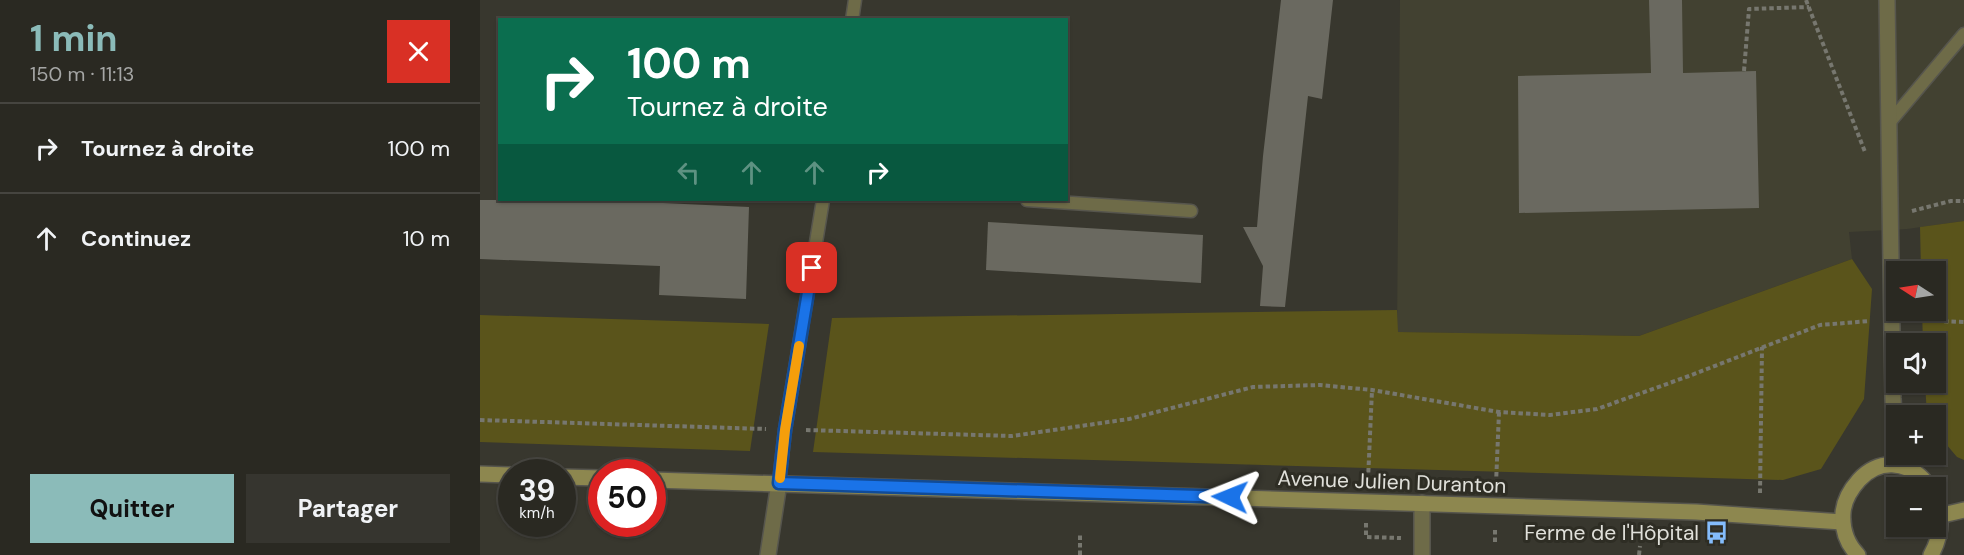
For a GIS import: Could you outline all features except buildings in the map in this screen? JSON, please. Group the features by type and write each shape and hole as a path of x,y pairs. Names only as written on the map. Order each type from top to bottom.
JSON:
{"main road":[{"path":"1858,555 1846,538 1842,522 1844,504 1851,488 1863,475 1880,468 1897,465 1912,468 1925,475 1944,499 1947,514 1946,530 1940,545 1931,555"},
{"path":"480,474 498,475"},
{"name":"Avenue Julien Duranton","path":"666,480 1695,512 1842,522"},
{"path":"1947,514 1964,510"}],"street":[{"path":"1887,0 1891,261"},
{"path":"1893,321 1893,405"},
{"path":"768,555 779,483"},
{"path":"1422,503 1422,555"}],"lane":[{"path":"852,18 855,0"},
{"path":"1889,123 1964,34"},
{"path":"779,483 785,430 823,201"},
{"path":"1042,201 1191,211"}],"path":[{"path":"1806,0 1866,154"},
{"path":"1744,71 1749,9 1809,7"},
{"path":"1890,216 1951,201 1964,201"},
{"path":"480,420 1012,436 1129,419 1253,387 1320,385 1372,390 1498,412 1550,415 1597,409 1820,325 1886,320"},
{"path":"1940,321 1964,322"},
{"path":"1760,494 1762,347"},
{"path":"1495,542 1498,412"},
{"path":"1080,534 1080,555"},
{"path":"1640,546 1640,555"}],"shaded area":[{"path":"1400,0 1964,0 1964,221 1907,229 1849,232 1852,259 1639,336 1397,332"},
{"path":"1964,221 1964,460 1957,457 1946,444 1946,405 1926,405 1926,393 1946,393 1946,333 1923,333 1922,321 1946,321 1946,261 1921,261 1920,227"},
{"path":"1852,259 1872,289 1864,399 1821,469 1783,480 813,452 832,318 1397,310 1398,332 1639,336"},
{"path":"480,315 769,324 750,451 480,442"}],"slow traffic":[{"path":"780,478 785,430 799,346"}],"place":[{"name":"Ferme de l'Hôpital","path":"1717,533"}],"route":[{"path":"812,268 785,430 779,483 1230,497"}]}
